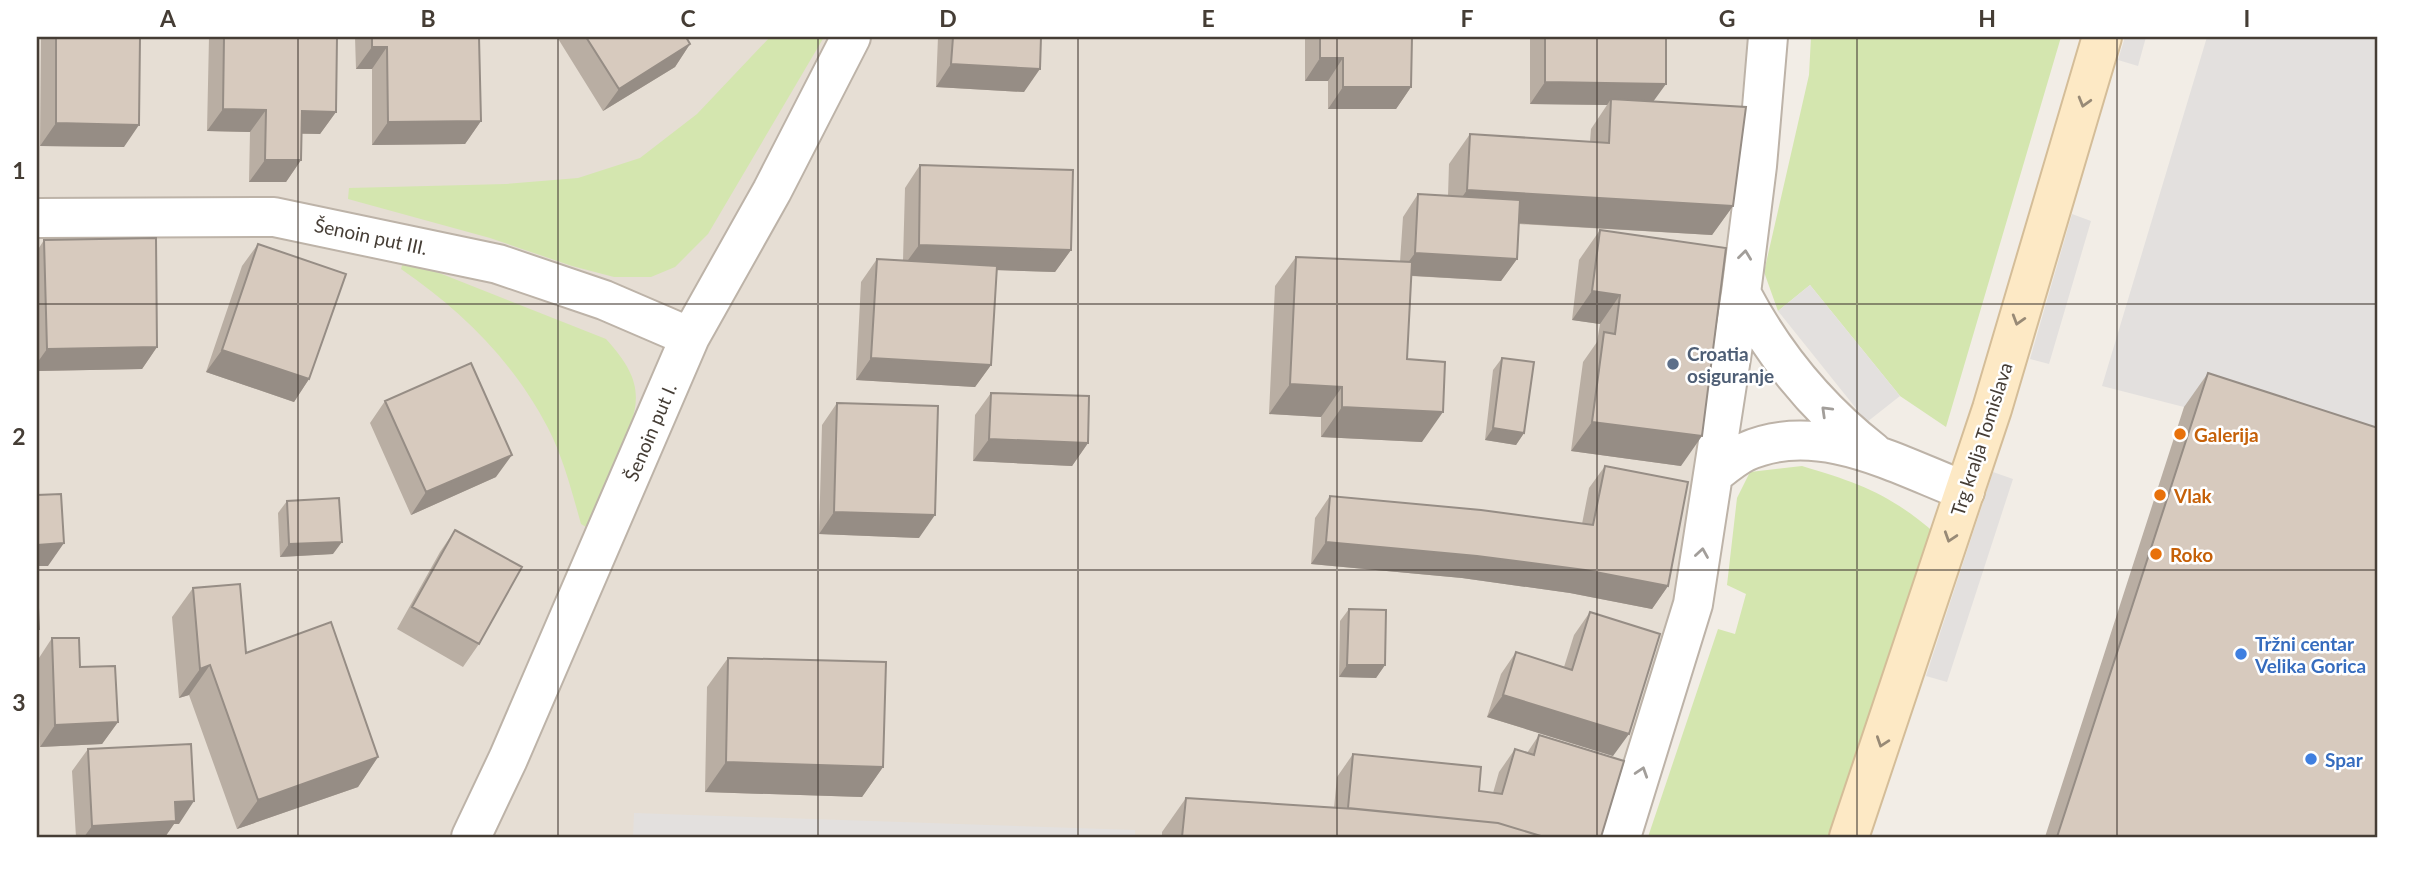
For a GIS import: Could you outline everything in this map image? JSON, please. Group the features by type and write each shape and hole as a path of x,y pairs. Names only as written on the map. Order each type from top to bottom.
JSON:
{"main road":[{"name":"Trg kralja Tomislava","path":"1849,837 1965,491 2102,37"}],"street":[{"name":"Šenoin put I.","path":"471,837 508,759 690,337 772,191 851,37"},
{"path":"1621,837 1693,604 1741,293 1757,166 1768,37"},
{"name":"Šenoin put III.","path":"37,218 274,217 498,264 604,300 690,337"},
{"path":"1741,293 1760,330 1786,366 1839,424 1877,456"},
{"path":"1715,474 1743,453 1786,440 1809,439 1877,456 1965,491"}],"shaded area":[{"path":"37,37 1748,37 1706,444 1689,546 1605,837 37,837"},
{"path":"2125,37 2146,37 2138,66 2118,60"},
{"path":"2207,37 2378,37 2378,470 2184,407 2102,386"},
{"path":"2072,214 2091,221 2049,364 2030,359"},
{"path":"1810,285 1900,396 1867,422 1778,311"},
{"path":"1993,472 2013,479 1947,682 1926,676"},
{"path":"634,813 1135,830 1135,837 633,837"}],"green space":[{"path":"770,37 824,37 708,234 675,267 651,277 614,277 572,266 490,238 348,199 349,188 506,184 578,178 640,158 697,114"},
{"path":"1811,37 2061,37 1946,427 1900,396 1810,285 1778,311 1764,272 1809,75"},
{"path":"404,259 606,339 619,355 634,382 635,409 625,439 586,527 581,524 567,475 548,428 519,381 465,320 401,269"},
{"path":"1802,466 1873,491 1904,509 1936,534 1834,837 1648,837 1718,629 1735,634 1746,594 1727,585 1737,498 1750,472"}],"building":[{"path":"56,37 140,37 139,125 56,123"},
{"path":"224,37 337,37 336,112 302,111 301,160 265,160 266,110 223,109"},
{"path":"372,37 479,37 481,121 388,122 387,47 372,47"},
{"path":"586,37 686,37 690,44 619,89"},
{"path":"953,37 1041,37 1040,69 951,64"},
{"path":"1320,37 1412,37 1411,87 1343,87 1343,58 1320,58"},
{"path":"1545,37 1666,37 1666,84 1545,82"},
{"path":"1611,99 1746,107 1733,206 1467,190 1470,134 1609,143"},
{"path":"920,165 1073,170 1071,250 919,245"},
{"path":"1418,194 1520,200 1517,259 1415,253"},
{"path":"1600,230 1726,248 1702,436 1592,422 1604,332 1615,334 1620,295 1592,291"},
{"path":"156,238 157,347 47,349 44,240"},
{"path":"258,244 346,274 309,379 222,350"},
{"path":"1296,257 1412,262 1407,359 1445,362 1443,412 1342,407 1342,387 1290,384"},
{"path":"877,259 997,266 991,365 871,358"},
{"path":"1502,358 1534,362 1524,433 1493,428"},
{"path":"471,363 512,455 426,492 385,401"},
{"name":"Tržni centar Velika Gorica","path":"2208,373 2378,428 2378,837 2057,837"},
{"path":"991,393 1089,396 1088,443 989,439"},
{"path":"837,403 938,406 935,515 834,512"},
{"path":"1605,466 1688,482 1668,586 1585,570 1477,556 1326,542 1330,496 1481,510 1593,525"},
{"path":"61,494 64,543 37,545 37,495"},
{"path":"339,498 342,542 289,544 287,501"},
{"path":"455,530 522,567 479,644 412,607"},
{"path":"240,584 246,653 331,622 378,757 258,800 210,665 200,669 193,588"},
{"path":"37,586 39,629 37,629"},
{"path":"1349,609 1386,610 1385,665 1347,665"},
{"path":"1590,612 1660,634 1629,734 1503,695 1516,652 1572,670"},
{"path":"52,638 79,638 80,667 115,666 118,722 55,725"},
{"path":"728,658 886,662 883,767 726,762"},
{"path":"1539,735 1624,761 1601,837 1544,837 1498,823 1348,808 1353,754 1481,767 1479,791 1502,794 1515,749 1534,755"},
{"path":"191,744 194,801 175,802 176,821 92,826 88,749"},
{"path":"1186,798 1355,809 1498,823 1544,837 1182,837"}],"place":[{"name":"Croatia osiguranje","path":"1673,364"},
{"name":"Galerija","path":"2180,434"},
{"name":"Vlak","path":"2160,495"},
{"name":"Roko","path":"2156,554"},
{"name":"Tržni centar Velika Gorica","path":"2241,654"},
{"name":"Spar","path":"2311,759"}]}
